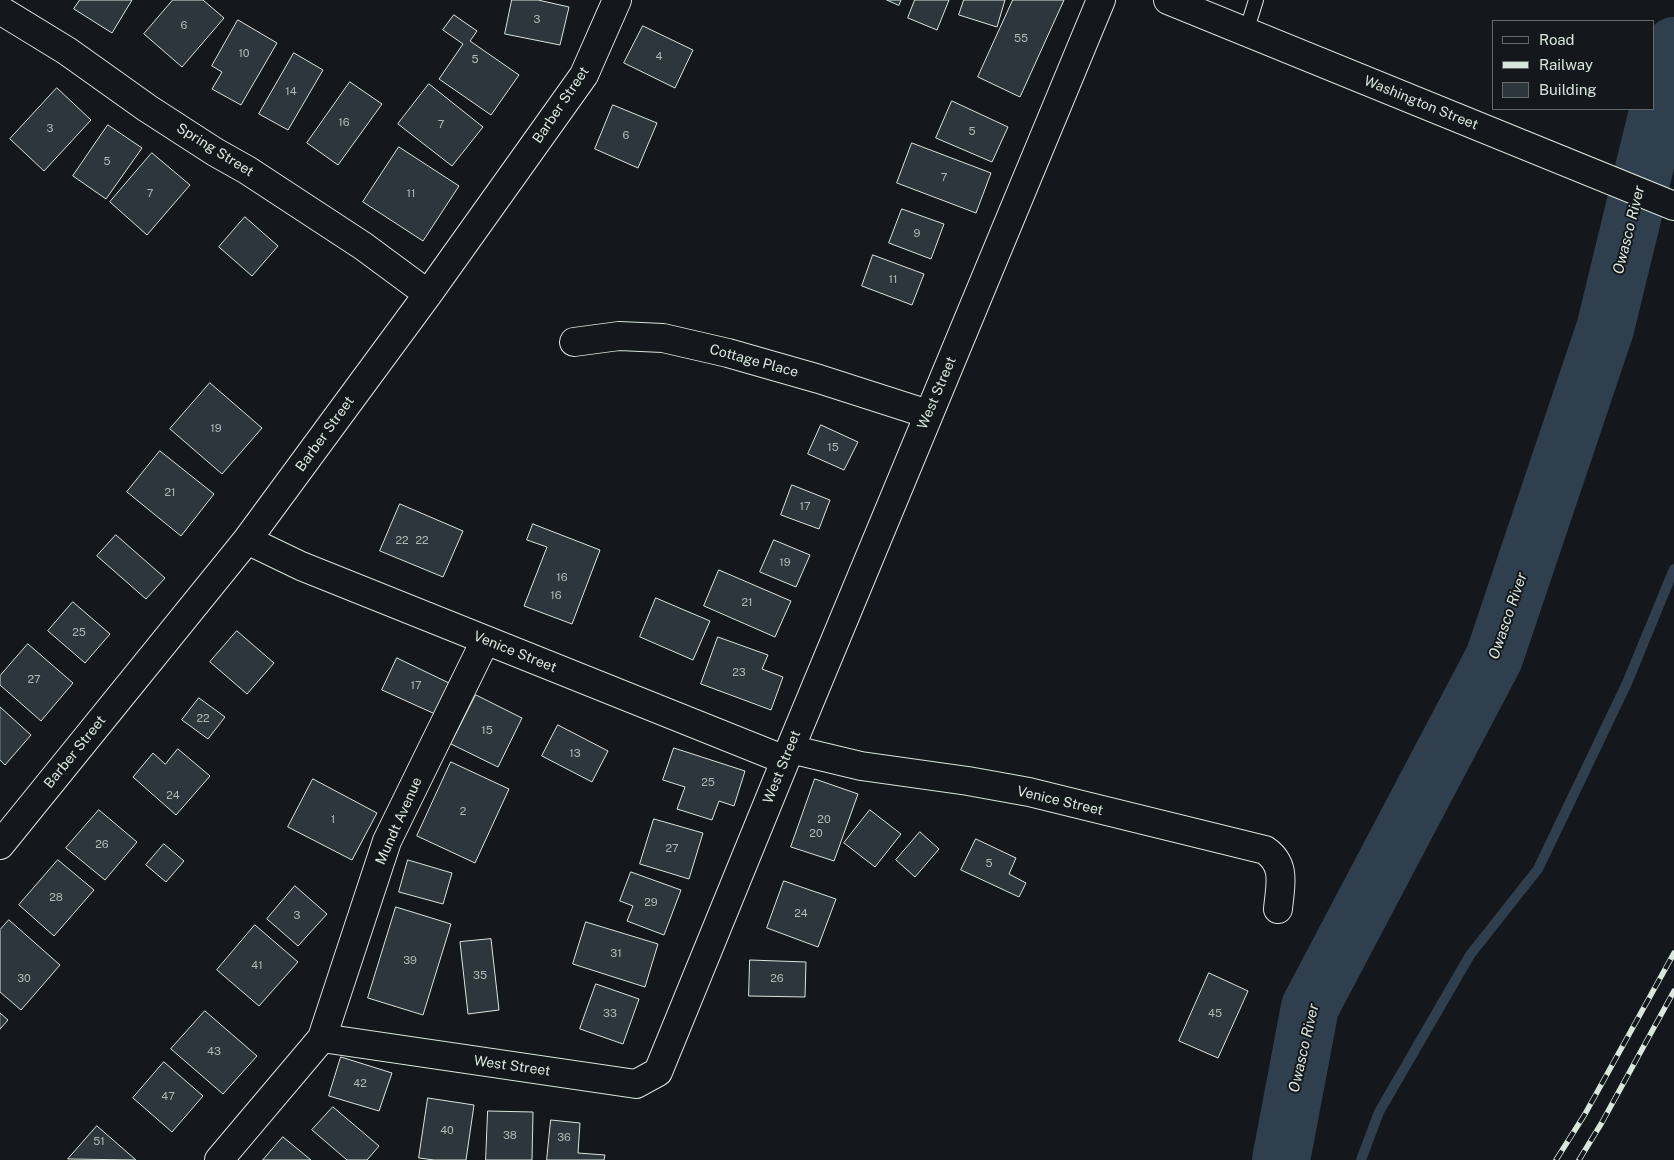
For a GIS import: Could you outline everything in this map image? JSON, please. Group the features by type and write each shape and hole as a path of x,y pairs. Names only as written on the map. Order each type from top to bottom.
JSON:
{"street":[{"name":"Barber Street","path":"0,845 247,540 428,294 584,75 617,0"},
{"name":"West Street","path":"322,1038 636,1084 658,1072 928,414 1101,0"},
{"name":"Washington Street","path":"1168,0 1674,206"},
{"name":"Spring Street","path":"0,10 67,51 147,108 215,152 248,170 355,240 428,294"},
{"name":"Cottage Place","path":"574,342 619,336 663,338 737,356 818,379 928,414"},
{"name":"Venice Street","path":"247,540 300,566 485,640 788,754 1029,792 1265,850 1273,856 1278,864 1281,877 1278,909"},
{"name":"Mundt Avenue","path":"322,1038 387,841 485,640"},
{"path":"219,1160 322,1038"}],"lane":[{"path":"1246,32 1256,0"}],"building":[{"path":"80,0 132,0 112,33 74,9"},
{"path":"173,0 203,0 224,18 182,67 144,34"},
{"path":"512,0 538,0 569,7 560,45 505,34"},
{"path":"887,0 901,0 899,5"},
{"path":"915,0 949,0 937,30 908,18"},
{"path":"964,0 1005,0 997,27 959,15"},
{"path":"1013,0 1064,0 1020,97 978,77"},
{"path":"454,15 477,31 470,41 519,75 491,115 439,79 463,44 443,30"},
{"path":"238,20 277,43 241,105 212,89 222,72 212,66"},
{"path":"643,26 693,50 675,88 624,63"},
{"path":"294,53 323,70 288,130 259,114"},
{"path":"350,82 382,104 338,165 307,143"},
{"path":"429,84 483,127 452,166 398,124"},
{"path":"57,88 91,120 44,171 10,139"},
{"path":"952,101 1008,127 992,162 936,138"},
{"path":"613,105 657,123 638,168 595,149"},
{"path":"108,125 142,148 106,199 73,176"},
{"path":"912,143 991,173 976,213 897,183"},
{"path":"399,147 459,186 423,241 363,202"},
{"path":"152,153 190,185 147,235 110,202"},
{"path":"902,209 944,224 931,259 889,243"},
{"path":"245,217 278,246 252,276 219,247"},
{"path":"873,255 924,274 912,305 862,286"},
{"path":"210,383 262,428 222,474 170,429"},
{"path":"821,425 858,442 844,470 808,454"},
{"path":"160,451 214,494 181,536 127,492"},
{"path":"792,485 830,500 819,529 781,515"},
{"path":"400,504 463,531 443,577 380,551"},
{"path":"533,524 600,550 572,624 524,606 547,547 527,540"},
{"path":"116,535 165,578 146,599 97,556"},
{"path":"774,540 810,555 796,587 760,572"},
{"path":"719,570 791,601 775,637 704,606"},
{"path":"656,598 710,621 693,660 640,637"},
{"path":"73,602 110,634 85,663 48,631"},
{"path":"237,631 274,663 247,694 210,662"},
{"path":"718,637 768,655 762,669 783,677 771,710 701,684"},
{"path":"28,644 73,683 41,721 0,685 0,676"},
{"path":"397,658 449,683 435,714 382,690"},
{"path":"476,695 522,718 498,767 451,744"},
{"path":"199,698 225,717 208,739 182,720"},
{"path":"0,707 31,735 5,765 0,760"},
{"path":"558,725 608,751 592,782 542,756"},
{"path":"674,748 745,771 734,806 719,801 712,820 677,809 685,787 663,780"},
{"path":"178,749 210,776 176,815 133,777 153,753 165,764"},
{"path":"451,762 509,789 475,863 417,836"},
{"path":"313,779 377,813 352,860 288,827"},
{"path":"815,779 858,794 834,861 791,847"},
{"path":"99,810 137,842 105,880 66,848"},
{"path":"870,810 901,834 875,867 844,843"},
{"path":"654,819 703,833 689,879 640,864"},
{"path":"920,832 939,849 915,877 896,860"},
{"path":"976,839 1016,858 1009,874 1026,883 1019,897 961,870"},
{"path":"164,844 184,861 166,882 146,865"},
{"path":"58,860 94,890 54,936 19,905"},
{"path":"408,860 452,873 443,904 399,892"},
{"path":"631,872 681,890 664,935 627,921 633,906 620,901"},
{"path":"784,881 836,899 818,947 767,928"},
{"path":"295,886 327,914 298,946 267,919"},
{"path":"396,907 451,924 423,1015 368,998"},
{"path":"9,920 60,965 21,1010 0,992 0,930"},
{"path":"586,922 658,944 645,987 573,964"},
{"path":"255,925 298,962 259,1006 217,970"},
{"path":"491,939 499,1010 468,1014 460,942"},
{"path":"750,960 806,962 805,997 749,996"},
{"path":"1209,973 1248,991 1218,1058 1179,1041"},
{"path":"596,984 639,999 623,1044 580,1029"},
{"path":"205,1011 257,1056 223,1094 171,1049"},
{"path":"0,1013 8,1020 0,1029"},
{"path":"341,1057 392,1073 379,1111 329,1096"},
{"path":"164,1062 203,1096 172,1132 133,1098"},
{"path":"428,1098 474,1105 466,1160 419,1158"},
{"path":"333,1107 379,1146 367,1160 347,1160 312,1130"},
{"path":"488,1111 533,1112 532,1160 486,1160"},
{"path":"551,1120 580,1123 578,1153 605,1155 604,1160 547,1160"},
{"path":"97,1126 136,1160 68,1159"},
{"path":"283,1137 311,1160 263,1160"}],"waterway":[{"name":"Owasco River","path":"1281,1160 1310,1007 1494,658 1605,329 1674,46"},
{"path":"1361,1160 1379,1112 1470,955 1538,869 1627,683 1674,569"}],"railway":[{"path":"1556,1160 1585,1114 1674,953"},
{"path":"1579,1160 1601,1124 1674,991"}]}
